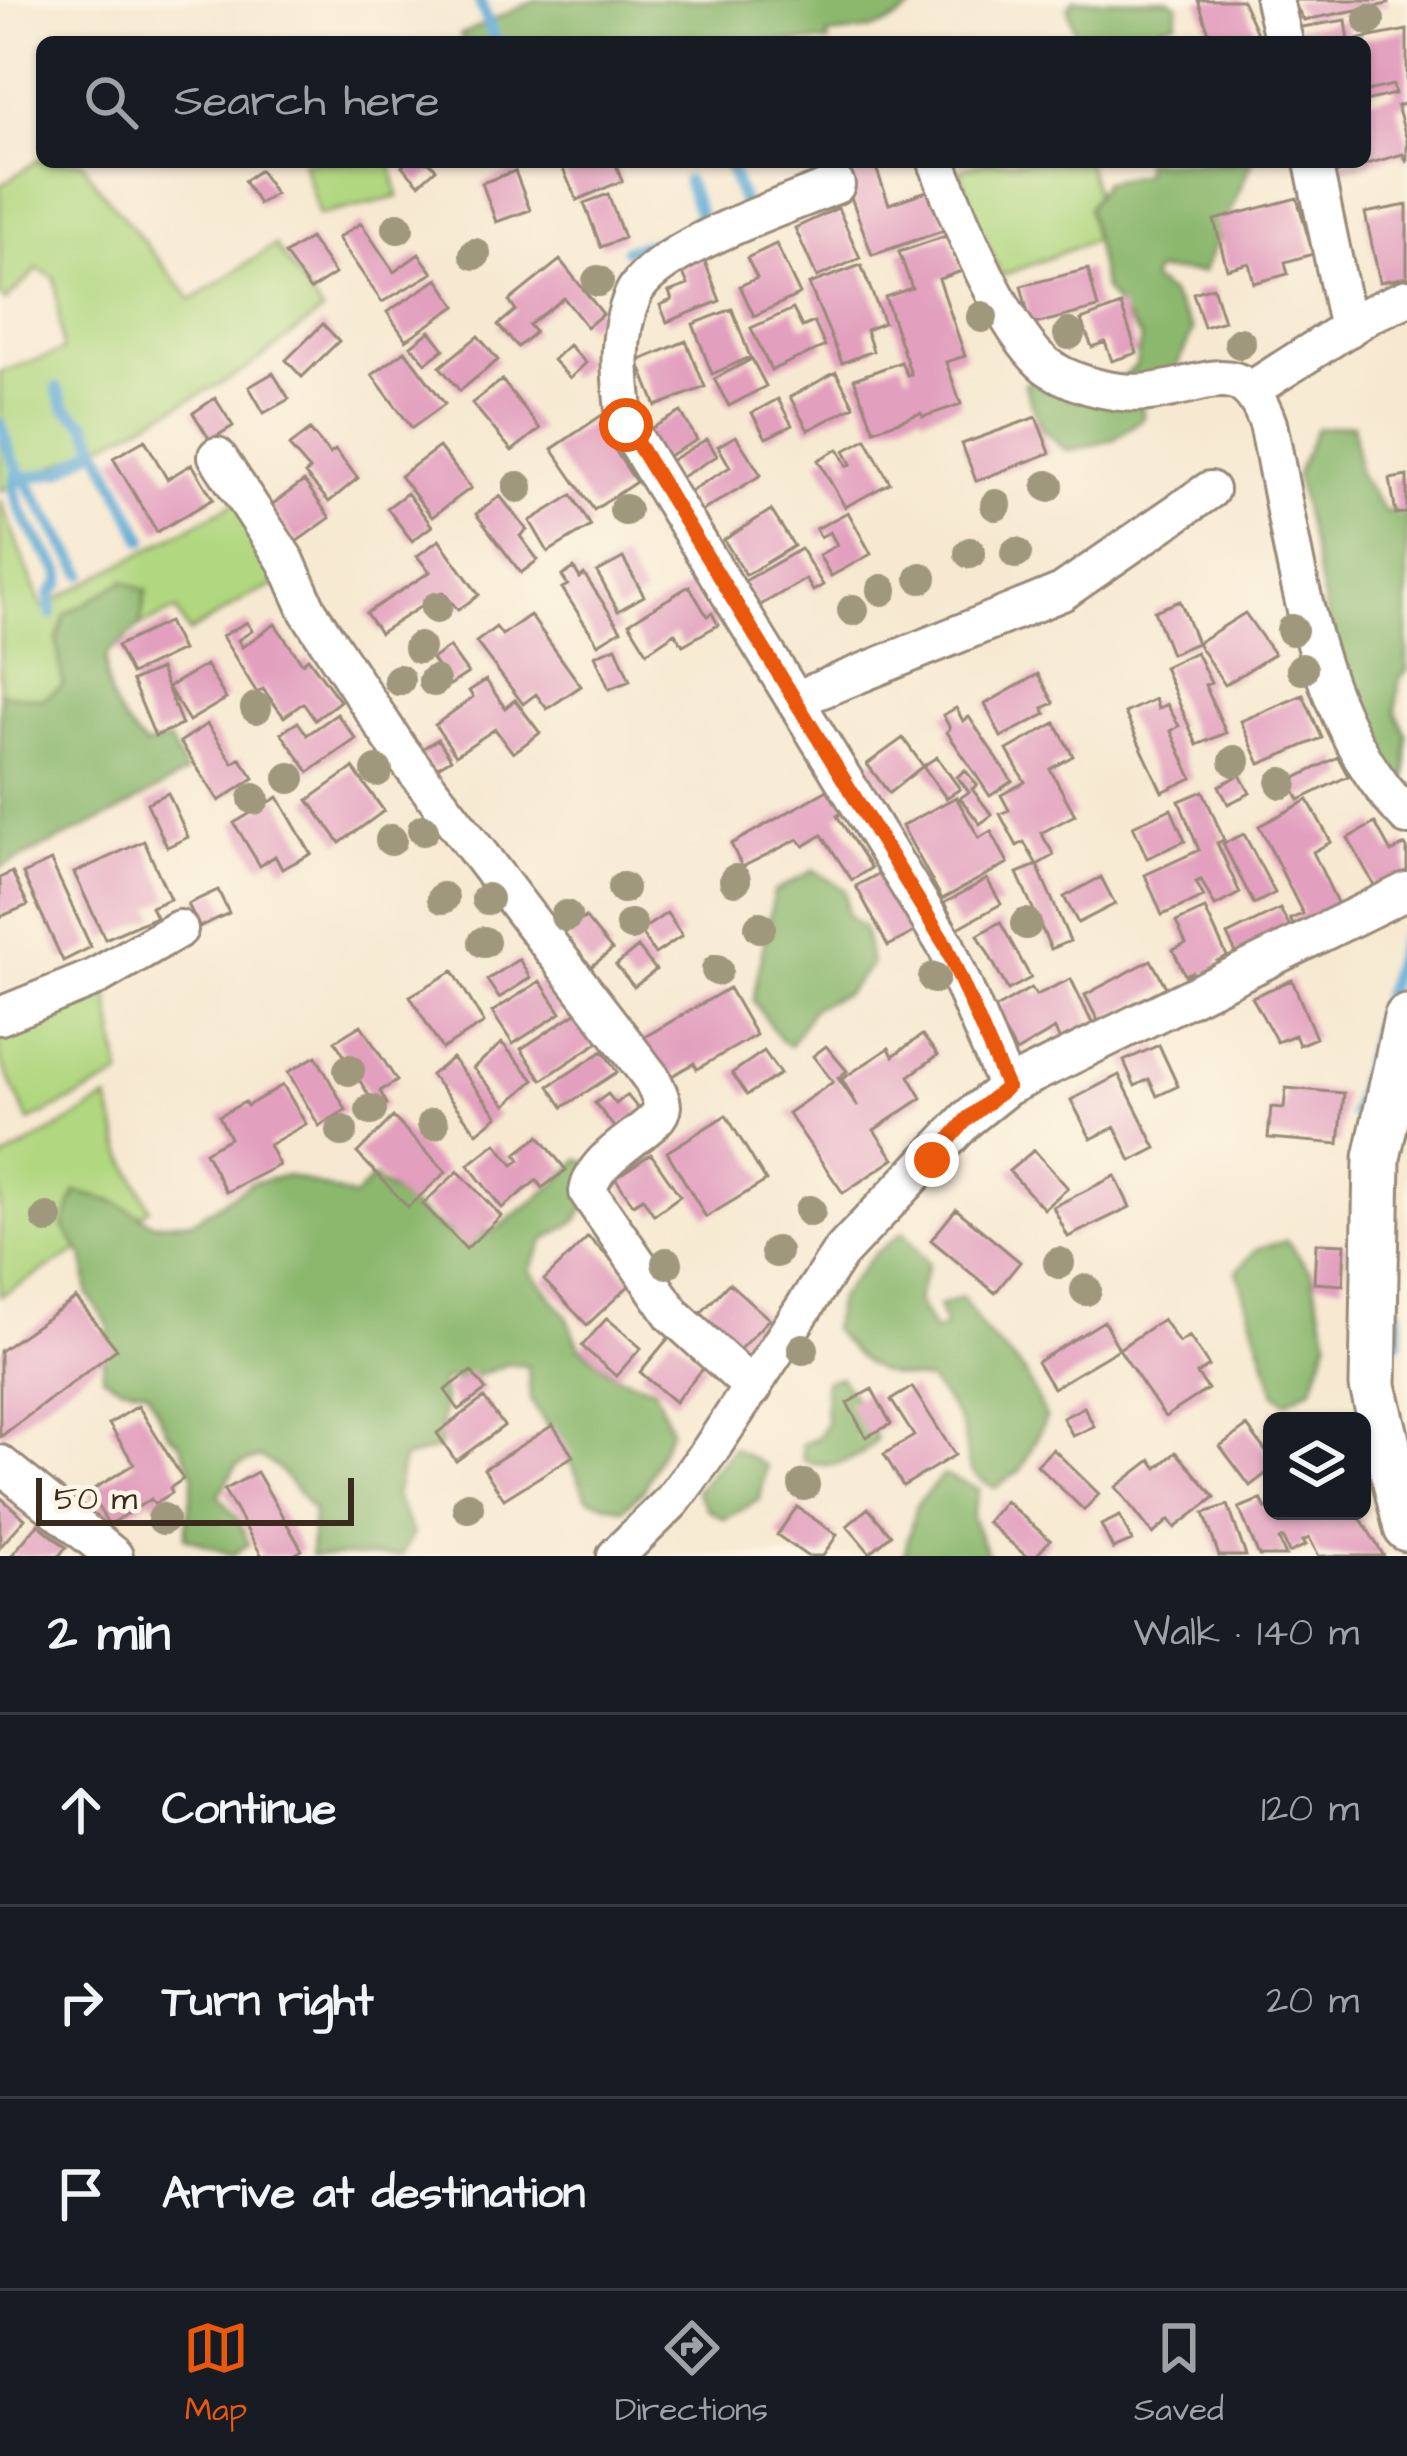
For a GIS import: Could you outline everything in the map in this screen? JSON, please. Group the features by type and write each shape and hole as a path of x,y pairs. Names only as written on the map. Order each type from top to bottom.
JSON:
{"street":[{"path":"1274,0 1283,36"},
{"path":"939,168 965,238 1032,353 1052,369 1114,391 1156,392 1214,378 1237,380 1259,398 1310,629 1338,716 1390,800 1407,816"},
{"path":"1314,168 1348,329"},
{"path":"836,185 668,256 634,291 619,365 626,425 946,946 1007,1087"},
{"path":"1251,390 1370,314 1407,298"},
{"path":"217,456 286,561 308,611 398,748 652,1079 662,1102 658,1116 597,1166 587,1192 673,1316 754,1388"},
{"path":"795,700 1062,592 1210,490"},
{"path":"616,1556 672,1501 754,1388 840,1252 967,1119 1007,1087 1407,891"},
{"path":"0,1016 94,978 179,929"},
{"path":"1407,1018 1377,1158 1373,1386 1407,1528"},
{"path":"0,1464 114,1556"}],"green space":[{"path":"536,0 919,0 889,23 827,36 460,35"},
{"path":"1073,0 1170,0 1178,5 1176,21 1153,29 1149,36 1076,36 1068,9"},
{"path":"36,161 36,168 86,168 192,300 275,245 322,312 244,371 114,439 0,491 0,372 63,351 55,278 38,269 5,301 0,295 0,186"},
{"path":"305,168 392,168 398,197 319,215"},
{"path":"1089,168 1107,235 1002,276 979,229 960,170"},
{"path":"1144,168 1249,168 1203,272 1155,271 1151,280 1169,293 1193,330 1177,367 1142,404 1143,418 1113,440 1067,451 1042,429 1024,384 1041,376 1122,378 1136,366 1141,338 1104,289 1088,208 1104,182 1144,174"},
{"path":"1353,424 1359,474 1385,512 1407,508 1407,671 1399,679 1396,713 1407,735 1406,779 1380,762 1351,695 1330,627 1296,475 1316,429"},
{"path":"0,499 42,607 240,500 281,583 189,633 176,610 140,626 146,591 57,640 63,685 43,699 0,693"},
{"path":"124,581 146,591 140,626 107,654 110,693 135,736 145,746 169,740 186,773 116,813 0,868 0,693 43,699 63,685 57,640 65,615"},
{"path":"814,870 845,890 848,916 864,928 871,965 846,993 813,1008 790,1046 780,1040 753,1000 774,892"},
{"path":"107,987 121,1076 29,1121 0,1060 0,1035"},
{"path":"108,1099 123,1154 150,1209 0,1296 0,1161"},
{"path":"579,1159 590,1163 599,1184 577,1220 544,1241 530,1270 566,1315 580,1347 612,1374 654,1388 671,1429 644,1489 623,1509 587,1498 530,1399 528,1366 508,1364 471,1378 441,1380 444,1401 439,1448 403,1459 395,1496 413,1534 401,1556 311,1556 313,1510 277,1467 260,1457 237,1465 218,1495 249,1544 232,1555 185,1537 194,1475 180,1443 168,1433 147,1390 121,1386 102,1376 109,1326 88,1295 84,1258 63,1226 76,1192 115,1202 154,1224 193,1221 252,1183 287,1175 354,1197 373,1178 446,1232 493,1232 551,1188"},
{"path":"903,1232 928,1264 917,1300 934,1332 945,1327 939,1306 962,1297 984,1331 1024,1371 1046,1418 1021,1470 995,1488 971,1470 961,1425 929,1380 873,1368 832,1329 838,1298 874,1254"},
{"path":"1287,1241 1311,1272 1328,1339 1313,1387 1286,1402 1275,1393 1237,1271 1258,1248"},
{"path":"840,1377 865,1412 876,1440 861,1454 842,1462 823,1465 803,1460 802,1444 818,1438 826,1423 825,1381"},
{"path":"733,1448 766,1466 760,1499 725,1519 708,1510 696,1491"},
{"path":"943,1475 979,1489 972,1517 988,1556 904,1556 916,1505"}],"building":[{"path":"1198,0 1242,0 1258,36 1201,36 1209,33"},
{"path":"1292,0 1388,0 1388,4 1304,20"},
{"path":"1346,20 1348,36 1296,36 1295,28"},
{"path":"1407,30 1407,103 1397,106 1407,140 1407,163 1403,154 1371,163 1371,100 1395,94 1393,85 1371,90 1371,37"},
{"path":"404,168 436,169 419,184"},
{"path":"562,168 617,168 622,181 577,200"},
{"path":"840,168 876,168 889,204 933,189 948,229 872,255"},
{"path":"1325,168 1352,168 1327,175"},
{"path":"260,170 275,194 259,204 244,181"},
{"path":"515,171 530,210 496,222 482,183"},
{"path":"608,194 624,238 601,247 584,203"},
{"path":"1297,198 1313,254 1285,262 1288,274 1254,283 1249,263 1227,269 1214,220"},
{"path":"1407,205 1407,277 1380,282 1365,213"},
{"path":"838,208 860,258 817,277 795,228"},
{"path":"361,223 394,272 419,254 433,273 382,302 338,238"},
{"path":"949,235 962,271 939,279 965,356 946,362 961,404 874,430 854,379 901,362 907,375 911,374 885,297 912,288 899,252"},
{"path":"310,238 335,274 310,290 285,254"},
{"path":"776,244 800,294 754,316 740,286 757,278 747,258"},
{"path":"704,259 720,301 667,322 660,305 672,300 669,292 688,285 681,268"},
{"path":"560,260 603,314 587,327 564,298 529,325 535,332 518,347 498,325 516,310 509,301"},
{"path":"861,265 884,323 866,330 873,351 842,363 809,284"},
{"path":"1088,269 1098,308 1031,325 1021,286"},
{"path":"438,279 456,306 406,340 387,312"},
{"path":"1213,287 1224,321 1204,327 1193,293"},
{"path":"1121,305 1137,353 1112,361 1105,342 1092,347 1081,320"},
{"path":"732,309 750,357 712,374 693,324"},
{"path":"793,309 802,327 814,322 825,346 771,370 751,328"},
{"path":"323,324 339,341 302,377 286,360"},
{"path":"430,331 444,349 426,363 411,346"},
{"path":"478,336 498,360 460,391 440,367"},
{"path":"686,341 705,387 656,406 638,361"},
{"path":"569,345 586,363 570,378 553,360"},
{"path":"405,351 445,404 412,428 372,375"},
{"path":"752,359 766,386 729,406 714,379"},
{"path":"836,372 854,406 808,430 790,397"},
{"path":"273,373 289,399 264,413 249,387"},
{"path":"502,380 540,429 512,451 472,403"},
{"path":"215,398 233,426 210,440 193,413"},
{"path":"778,399 792,425 766,438 752,413"},
{"path":"681,412 697,440 657,462 641,434"},
{"path":"602,415 615,433 607,438 636,482 594,510 552,449"},
{"path":"1036,417 1050,453 976,481 962,444"},
{"path":"310,430 358,478 329,502 289,446"},
{"path":"736,436 761,475 699,513 687,493 730,467 718,446"},
{"path":"707,439 717,456 680,478 670,461"},
{"path":"866,439 890,483 845,507 818,460 838,449 847,466 851,464 844,451"},
{"path":"145,440 167,479 192,464 213,499 157,532 113,458"},
{"path":"439,447 471,488 432,517 400,476"},
{"path":"1407,476 1407,513 1396,514 1390,479"},
{"path":"304,481 330,518 296,542 270,506"},
{"path":"407,493 432,526 412,541 387,508"},
{"path":"572,495 591,526 548,552 530,521"},
{"path":"500,496 527,530 520,536 538,560 521,573 476,514"},
{"path":"771,510 794,546 746,575 724,540"},
{"path":"848,512 871,554 831,576 819,555 837,545 830,532 820,537 816,529"},
{"path":"439,540 479,595 458,610 443,592 380,633 366,613 430,572 417,556"},
{"path":"801,549 823,585 813,591 806,579 757,607 743,582"},
{"path":"623,558 644,596 618,611 597,572"},
{"path":"574,568 580,578 584,574 621,630 598,644 562,588 568,585 562,576"},
{"path":"689,586 718,625 683,645 675,633 647,652 629,623"},
{"path":"1180,601 1197,643 1171,654 1154,611"},
{"path":"1245,613 1274,654 1225,685 1197,643"},
{"path":"530,615 581,686 547,709 536,694 523,704 476,642 496,627 502,635"},
{"path":"168,622 182,650 131,674 117,646"},
{"path":"247,622 252,631 238,640 242,647 275,624 302,663 308,658 340,701 315,720 303,703 284,717 263,689 257,693 222,636"},
{"path":"449,647 468,673 450,685 432,659"},
{"path":"616,647 630,681 609,689 595,655"},
{"path":"1196,652 1226,733 1197,745 1164,667"},
{"path":"206,665 226,699 189,721 168,687"},
{"path":"160,669 182,725 155,736 132,681"},
{"path":"1038,674 1054,703 1043,708 1046,714 1001,737 985,704"},
{"path":"486,680 505,708 515,700 540,733 513,753 495,729 456,755 435,725 473,697 469,691"},
{"path":"1303,695 1322,738 1260,764 1241,721"},
{"path":"1155,699 1158,709 1167,704 1179,726 1171,731 1192,778 1162,792 1125,713"},
{"path":"956,708 963,721 969,717 1012,781 990,796 947,732 950,728 943,715"},
{"path":"337,714 356,739 309,772 281,733 298,722 307,735"},
{"path":"1055,723 1073,756 1050,769 1075,815 1041,833 1054,855 1037,865 1024,842 1017,846 1000,814 1009,810 1001,795 1025,782 1007,750"},
{"path":"207,724 233,763 240,758 254,778 219,801 180,742"},
{"path":"903,738 923,766 889,793 867,764"},
{"path":"438,739 451,759 433,770 419,751"},
{"path":"937,757 960,789 946,798 923,766"},
{"path":"1338,757 1348,776 1299,800 1290,781"},
{"path":"353,768 384,811 340,843 308,800"},
{"path":"965,770 977,785 972,789 992,815 980,824 960,798 969,792 957,777"},
{"path":"1240,775 1250,793 1228,804 1219,786"},
{"path":"842,782 856,804 837,816 871,868 852,880 822,835 804,846 798,839 742,867 731,844"},
{"path":"1203,791 1224,840 1217,843 1240,893 1215,906 1201,880 1196,882 1204,897 1162,915 1145,875 1199,850 1179,801"},
{"path":"168,793 188,837 167,847 147,803"},
{"path":"278,797 311,854 282,869 275,856 260,866 234,823"},
{"path":"956,797 979,838 991,831 1008,863 942,899 902,826"},
{"path":"1308,800 1331,842 1313,852 1341,911 1299,937 1290,919 1303,914 1259,826"},
{"path":"1171,809 1185,841 1147,858 1133,826"},
{"path":"1375,823 1391,852 1407,848 1407,879 1379,894 1348,838"},
{"path":"1244,834 1275,893 1254,904 1223,844"},
{"path":"144,841 170,899 151,907 156,917 105,939 74,873"},
{"path":"51,861 91,947 63,961 23,874"},
{"path":"1037,865 1070,941 1051,949 1017,873"},
{"path":"12,872 28,905 0,917 0,878"},
{"path":"882,872 924,927 888,946 856,886"},
{"path":"1101,877 1115,904 1078,923 1064,897"},
{"path":"987,879 1001,904 958,928 944,903"},
{"path":"218,890 229,913 199,927 188,904"},
{"path":"1205,909 1227,956 1217,961 1220,968 1196,979 1192,972 1185,975 1173,950 1186,944 1176,922"},
{"path":"1280,909 1293,933 1239,959 1227,935"},
{"path":"667,913 682,936 655,954 640,931"},
{"path":"585,917 612,950 591,967 564,933"},
{"path":"1000,922 1031,978 1008,990 978,935"},
{"path":"638,947 656,970 634,987 616,965"},
{"path":"519,959 530,978 499,998 487,980"},
{"path":"1151,960 1166,987 1099,1023 1085,995"},
{"path":"453,971 484,1023 442,1049 410,996"},
{"path":"1071,979 1094,1027 1061,1043 1055,1029 1016,1052 992,1010 1031,988 1036,995"},
{"path":"1292,980 1316,1038 1299,1045 1295,1035 1277,1042 1252,997"},
{"path":"540,981 561,1013 513,1044 492,1012"},
{"path":"729,988 756,1035 697,1069 694,1063 665,1080 641,1039"},
{"path":"582,1009 603,1039 542,1080 521,1049"},
{"path":"361,1025 397,1081 380,1091 387,1104 378,1110 335,1041"},
{"path":"922,1035 938,1055 909,1076 922,1098 874,1130 894,1159 843,1193 788,1113 833,1082 813,1056 826,1046 847,1071 838,1078 858,1107 842,1079 889,1048 893,1056"},
{"path":"502,1043 534,1080 506,1105 473,1068"},
{"path":"1159,1045 1178,1086 1157,1096 1149,1079 1135,1086 1124,1061"},
{"path":"603,1051 617,1072 563,1107 549,1086"},
{"path":"764,1051 780,1074 747,1095 732,1073"},
{"path":"316,1056 346,1110 319,1126 288,1072"},
{"path":"452,1058 498,1116 477,1133 431,1075"},
{"path":"1119,1075 1156,1148 1131,1161 1115,1127 1091,1139 1071,1100"},
{"path":"283,1085 306,1124 269,1145 279,1165 226,1192 205,1152 230,1138 219,1116"},
{"path":"1286,1088 1344,1093 1339,1144 1268,1138 1271,1107 1284,1108"},
{"path":"608,1094 616,1104 627,1095 641,1112 617,1131 595,1103"},
{"path":"726,1115 766,1181 706,1217 667,1152"},
{"path":"393,1117 446,1172 408,1207 357,1153"},
{"path":"539,1136 566,1170 542,1188 537,1180 502,1208 468,1165 496,1143 513,1165 520,1160 516,1154"},
{"path":"1034,1150 1068,1188 1044,1209 1009,1171"},
{"path":"651,1154 680,1196 654,1215 643,1198 633,1204 615,1178"},
{"path":"458,1171 501,1216 466,1249 423,1204"},
{"path":"1115,1176 1130,1207 1068,1237 1053,1207"},
{"path":"956,1209 1020,1262 995,1293 931,1240"},
{"path":"588,1237 633,1282 587,1325 544,1280"},
{"path":"1316,1243 1345,1244 1343,1285 1314,1283"},
{"path":"729,1283 769,1319 739,1350 701,1313"},
{"path":"76,1298 117,1349 0,1437 0,1351"},
{"path":"607,1318 641,1348 616,1376 582,1346"},
{"path":"1163,1319 1179,1343 1189,1336 1209,1366 1197,1374 1208,1389 1165,1417 1119,1349"},
{"path":"1104,1321 1119,1349 1053,1388 1037,1362"},
{"path":"671,1335 706,1365 675,1402 640,1372"},
{"path":"471,1371 486,1390 459,1410 445,1390"},
{"path":"912,1387 955,1455 903,1486 884,1454 914,1436 891,1400"},
{"path":"872,1389 891,1424 866,1437 847,1403"},
{"path":"484,1398 504,1426 456,1461 437,1433"},
{"path":"138,1406 183,1479 170,1488 172,1493 154,1504 151,1499 109,1525 89,1492 134,1464 109,1424"},
{"path":"1084,1407 1094,1426 1073,1436 1063,1418"},
{"path":"553,1425 573,1456 504,1499 484,1469"},
{"path":"1247,1426 1263,1448 1263,1476 1250,1486 1220,1446"},
{"path":"1053,1449 1099,1494 1084,1510 1037,1465"},
{"path":"1176,1452 1215,1497 1175,1528 1169,1520 1153,1534 1116,1487 1151,1460 1157,1468"},
{"path":"257,1472 302,1550 292,1556 262,1556 224,1490"},
{"path":"0,1497 25,1519 0,1547"},
{"path":"1261,1499 1263,1520 1362,1520 1384,1556 1319,1556 1309,1538 1303,1541 1306,1545 1289,1553 1283,1538 1279,1540 1286,1556 1259,1556 1239,1508"},
{"path":"1005,1501 1050,1540 1036,1556 1026,1556 987,1522"},
{"path":"1228,1505 1246,1556 1219,1556 1204,1513"},
{"path":"797,1507 837,1535 823,1556 807,1556 777,1535"},
{"path":"868,1508 891,1535 870,1553 847,1526"},
{"path":"1120,1516 1132,1541 1113,1549 1101,1525"},
{"path":"38,1524 66,1547 59,1556 11,1556"}],"waterway":[{"path":"479,0 494,36"},
{"path":"730,168 746,211 752,209"},
{"path":"627,250 668,239 693,224 700,215 687,181"},
{"path":"57,388 64,407 86,424 143,540"},
{"path":"0,423 12,459 83,574"},
{"path":"27,478 61,471 97,448"},
{"path":"19,469 15,494 20,508 61,574 50,594 51,614"},
{"path":"1354,1114 1407,929"},
{"path":"1396,1312 1397,1340"}],"route":[{"path":"626,425 946,946 1007,1087 967,1119 932,1160"}]}
